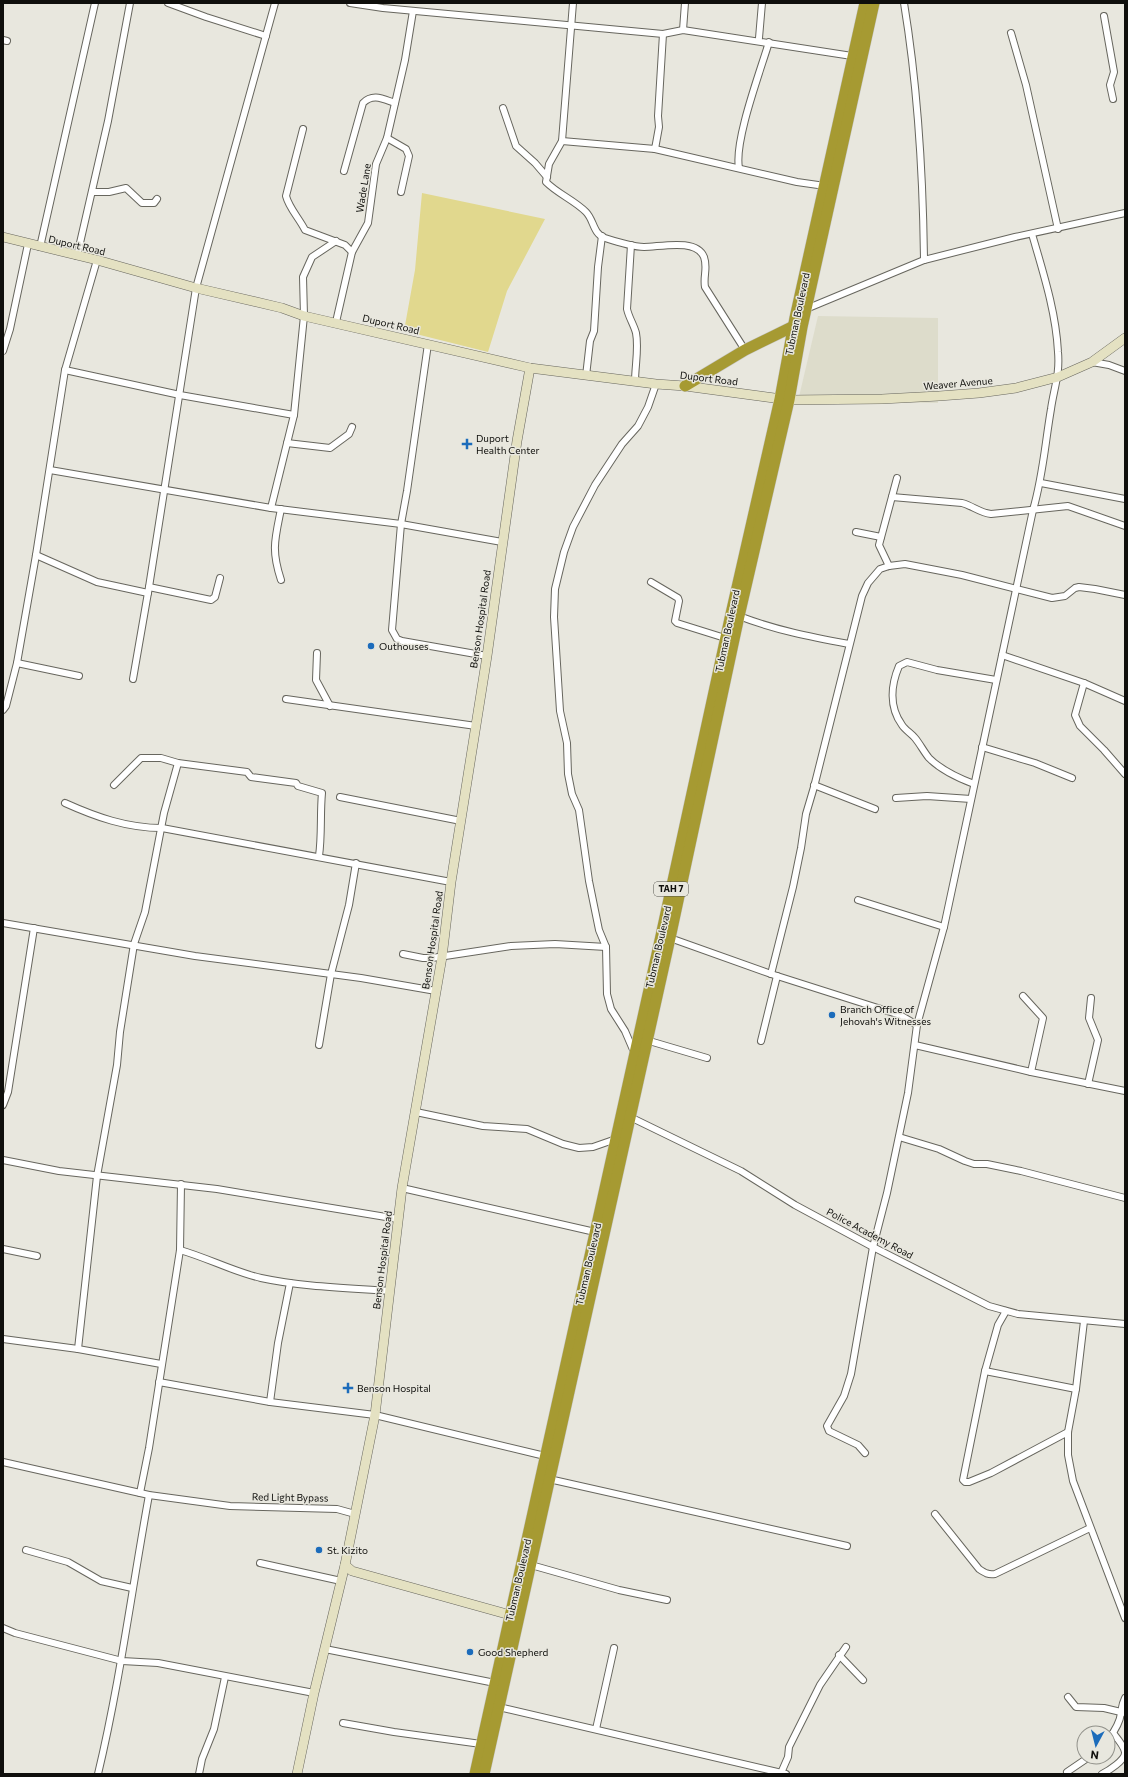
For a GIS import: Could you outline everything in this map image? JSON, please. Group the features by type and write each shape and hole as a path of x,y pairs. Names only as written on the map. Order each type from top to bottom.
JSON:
{"highway":[{"name":"Tubman Boulevard","path":"475,1774 616,1139 625,1114 646,1040 670,938 785,400 794,326 852,56 865,3"},
{"name":"Tubman Boulevard","path":"484,1774 531,1565 625,1114 634,1053 726,638 785,400 874,3"},
{"path":"685,386 745,350 794,326"}],"street":[{"path":"40,247 95,3"},
{"path":"76,256 92,192 130,3"},
{"path":"168,3 266,36"},
{"path":"133,679 149,590 196,288 213,232 275,3"},
{"path":"350,3 413,11 663,34 683,30 769,42 852,56"},
{"path":"573,3 562,141 550,164 546,182 556,192 586,212 595,230 602,236 631,245 644,247 689,246 695,248 703,255 706,264 706,273 704,277 705,287 745,350"},
{"path":"683,30 685,3"},
{"path":"758,38 762,3"},
{"path":"904,3 915,86 922,164 924,260"},
{"name":"Wade Lane","path":"336,322 352,252 368,223 376,164 387,138 405,60 413,11"},
{"path":"1104,16 1114,72 1110,85 1113,99"},
{"path":"1011,33 1026,85 1058,228"},
{"path":"655,149 660,127 658,116 663,34"},
{"path":"739,168 738,150 769,42"},
{"path":"344,171 362,103 368,98 375,96 395,103"},
{"path":"503,108 516,146 535,163 547,178"},
{"path":"303,129 286,196 288,202 305,230 345,244 352,252"},
{"path":"387,138 406,149 409,156 401,192"},
{"path":"562,141 655,149 789,181 825,186"},
{"path":"92,192 109,192 128,185 142,203 154,203 157,199"},
{"path":"806,309 924,260 1125,213"},
{"path":"865,1453 858,1445 829,1431 827,1426 844,1396 851,1374 873,1247 898,1137 916,1045 917,1025 944,927 1033,510 1041,483 1051,408 1058,377 1058,350 1051,303 1032,234"},
{"path":"586,376 590,341 594,331 598,267 602,236"},
{"name":"Duport Road","path":"3,237 97,260 196,288 282,308 304,316 336,322 530,368 635,382 685,386 785,400"},
{"path":"271,508 294,415 304,316 303,277 312,257 336,241"},
{"path":"3,351 28,244"},
{"path":"631,245 627,282 627,309 629,318 636,331 637,339 635,382"},
{"path":"3,710 6,706 17,663 50,470 65,370 97,260"},
{"name":"Weaver Avenue","path":"785,400 882,399 979,393 1016,388 1058,377 1092,362 1125,338"},
{"path":"428,344 401,524 391,621 393,635 402,641 487,656"},
{"path":"1092,362 1109,365 1125,371"},
{"name":"Benson Hospital Road","path":"354,1514 375,1415 402,1188 442,956 451,882 487,656 502,542 530,368"},
{"path":"65,370 180,395 294,415"},
{"path":"634,1053 625,1031 611,1009 608,994 606,947 599,930 589,880 579,810 572,794 568,774 567,743 560,711 554,618 555,589 564,552 573,527 595,485 622,444 638,426 648,407 656,384"},
{"path":"287,443 330,448 349,434 352,427"},
{"path":"50,470 271,508 401,524 502,542"},
{"path":"889,566 880,548 881,537 897,478"},
{"path":"1041,483 1125,499"},
{"path":"892,497 962,503 972,506 983,513 1001,513 1068,506 1125,526"},
{"path":"281,509 274,541 274,560 281,580"},
{"path":"856,532 881,537"},
{"path":"36,555 97,582 211,600 215,597 220,578"},
{"path":"761,1041 801,848 806,814 849,644 862,596 868,583 880,569 905,564 962,575 1052,598 1065,596 1075,588 1079,587 1125,595"},
{"path":"651,582 678,598 679,601 675,621 677,623 726,638"},
{"path":"739,616 764,626 785,632 849,644"},
{"path":"317,653 316,680 330,706"},
{"path":"1002,655 1084,683 1125,701"},
{"path":"974,784 940,767 929,758 911,733 902,726 893,705 892,696 895,679 899,666 907,662 937,670 996,680"},
{"path":"17,663 79,676"},
{"path":"1084,683 1075,715 1076,719 1080,726 1125,774"},
{"path":"286,699 476,726"},
{"path":"982,747 1035,763 1072,778"},
{"path":"114,785 141,758 161,758 178,763 247,772 251,777 296,783 298,786 322,793 320,817 322,840 319,856"},
{"path":"78,1349 97,1176 117,1065 120,1032 134,944 145,912 150,881 178,763"},
{"path":"814,785 875,809"},
{"path":"896,798 927,796 971,799"},
{"path":"340,797 461,821"},
{"path":"65,803 94,816 115,822 145,828 162,828 319,856 451,882"},
{"path":"319,1045 332,974 349,905 356,864"},
{"path":"858,900 944,927"},
{"path":"3,923 88,939 134,944 195,956 332,974 436,991"},
{"path":"3,1105 8,1092 34,928"},
{"path":"670,938 774,975 900,1015 917,1025"},
{"path":"403,954 423,958 511,946 555,944 606,947"},
{"path":"1023,996 1043,1018 1031,1072"},
{"path":"1088,1084 1098,1040 1089,1018 1091,998"},
{"path":"646,1040 707,1058"},
{"path":"916,1045 1031,1072 1125,1091"},
{"path":"416,1112 483,1126 527,1129 563,1144 579,1148 593,1147 616,1139"},
{"name":"Police Academy Road","path":"625,1114 741,1171 795,1205 873,1247 989,1306 1018,1314 1125,1324"},
{"path":"898,1137 939,1149 974,1164 987,1164 1021,1171 1125,1198"},
{"path":"3,1161 58,1171 181,1184 398,1219"},
{"path":"140,1493 149,1448 180,1250 181,1184"},
{"path":"402,1188 595,1232"},
{"path":"3,1249 37,1256"},
{"path":"180,1250 239,1272 261,1278 290,1283 389,1291"},
{"path":"270,1402 278,1343 290,1283"},
{"path":"1006,1311 998,1325 986,1371 963,1480 965,1482 990,1473 1068,1432"},
{"path":"1084,1321 1076,1389 1068,1432 1068,1455 1073,1480 1124,1614"},
{"path":"3,1339 78,1349 161,1364"},
{"path":"986,1371 1076,1389"},
{"path":"159,1382 270,1402 375,1415 545,1456"},
{"name":"Red Light Bypass","path":"3,1462 149,1495 230,1506 337,1509 354,1514"},
{"path":"549,1479 847,1546"},
{"path":"98,1774 122,1661 132,1588 149,1495"},
{"path":"297,1774 314,1693 345,1565 354,1514"},
{"path":"936,1514 979,1569 986,1574 991,1575 996,1574 1090,1528"},
{"path":"26,1550 68,1562 100,1581 132,1588"},
{"path":"260,1563 341,1581"},
{"path":"345,1565 352,1570 510,1615"},
{"path":"531,1565 619,1590 667,1600"},
{"path":"3,1628 15,1633 122,1661 158,1663 314,1693"},
{"path":"499,1706 596,1729 757,1771 783,1773 790,1747 820,1685 839,1655 846,1647"},
{"path":"596,1729 614,1648"},
{"path":"325,1649 495,1683"},
{"path":"839,1655 863,1680"},
{"path":"199,1774 202,1759 214,1729 225,1677"},
{"path":"1068,1697 1076,1707 1104,1708 1123,1713"},
{"path":"1116,1727 1123,1713 1121,1706 1125,1698"},
{"path":"343,1723 394,1732 481,1744"},
{"path":"1116,1738 1125,1752 1124,1756 1116,1764"},
{"path":"1067,1772 1077,1765"},
{"path":"1102,1774 1115,1765"}],"shaded area":[{"path":"422,193 545,219 507,291 488,352 404,331 415,270"},
{"path":"818,316 938,318 938,403 798,401"}],"place":[{"name":"Duport Health Center","path":"467,444"},
{"name":"Outhouses","path":"371,646"},
{"name":"Branch Office of Jehovah's Witnesses","path":"832,1015"},
{"name":"Benson Hospital","path":"348,1388"},
{"name":"St. Kizito","path":"319,1550"},
{"name":"Good Shepherd","path":"470,1652"}]}
